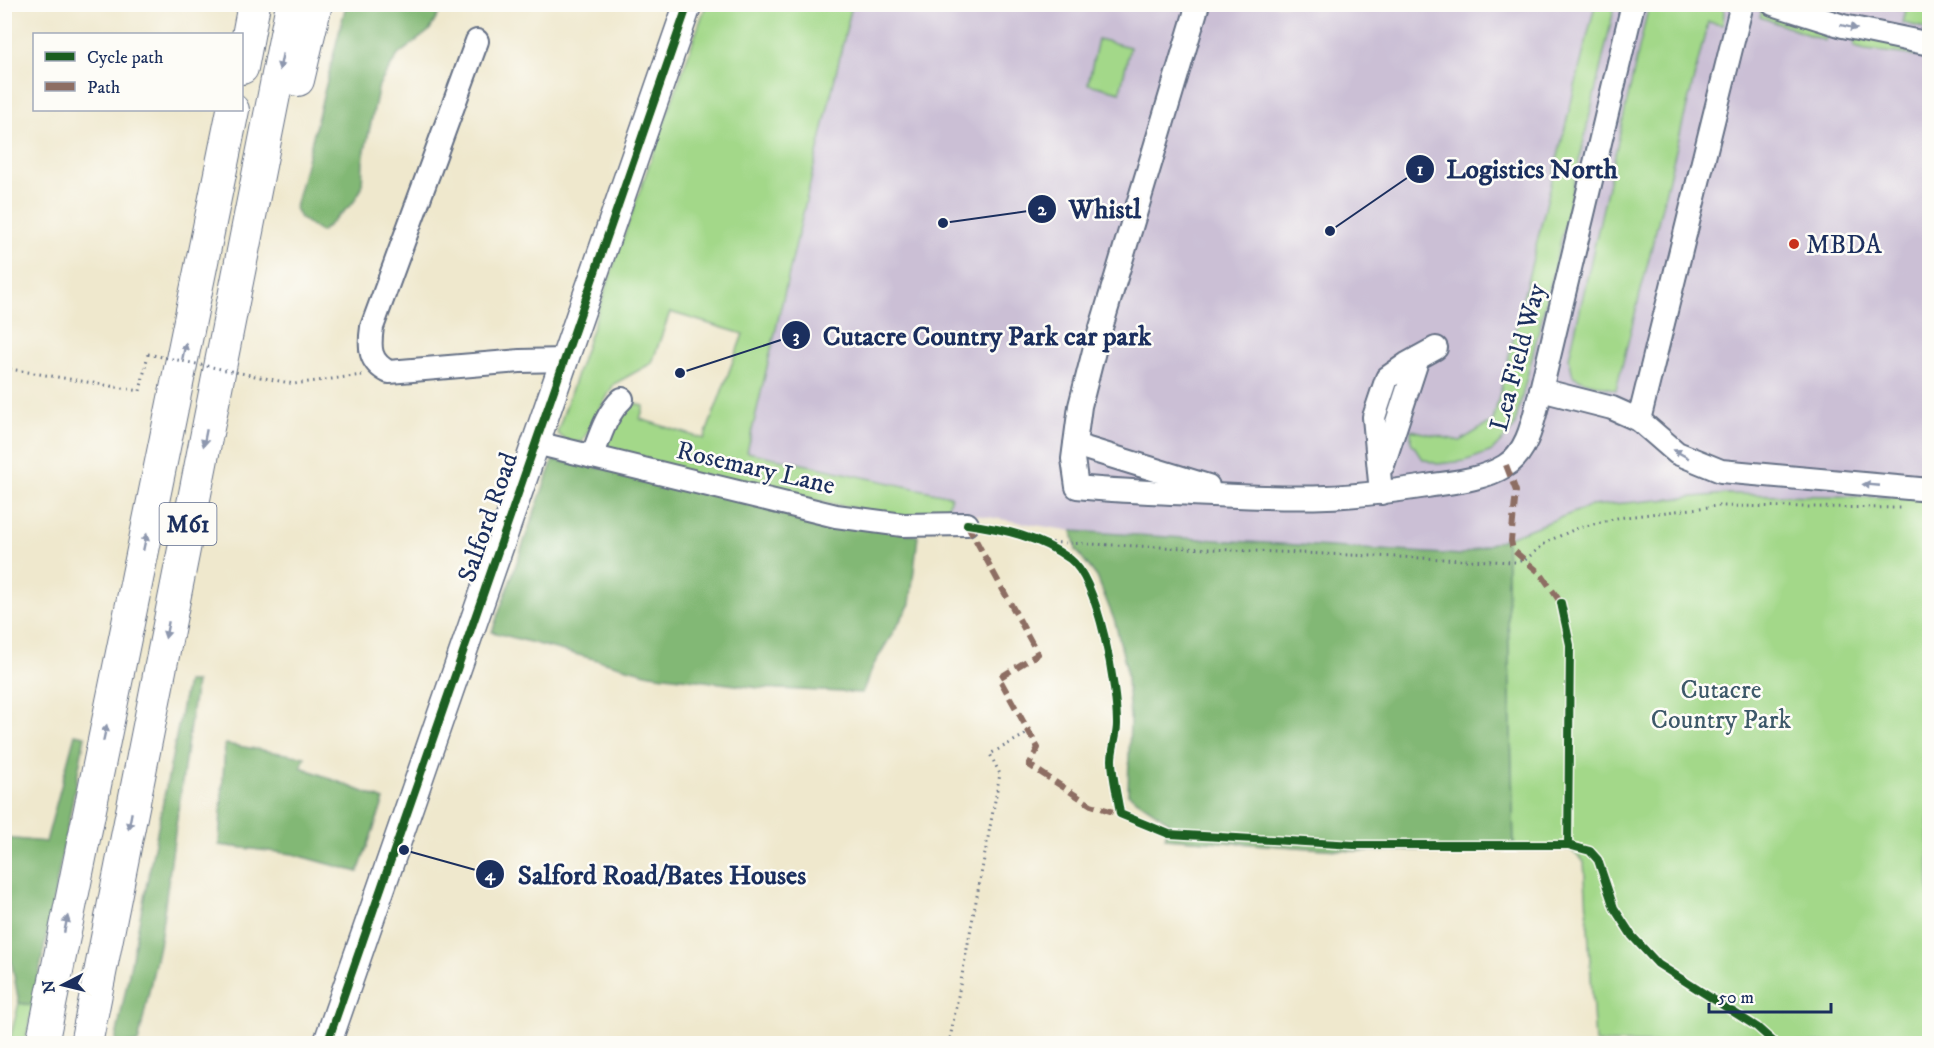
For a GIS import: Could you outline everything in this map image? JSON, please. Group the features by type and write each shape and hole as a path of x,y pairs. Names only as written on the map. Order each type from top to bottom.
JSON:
{"highway":[{"path":"235,33 239,4"},
{"path":"243,63 254,4"},
{"name":"M61","path":"86,1044 292,4"},
{"name":"M61","path":"213,396 297,85 316,4"},
{"name":"M61","path":"211,221 225,111"},
{"name":"M61","path":"42,1044 233,111"}],"main road":[{"name":"Salford Road","path":"327,1044 688,4"}],"lane":[{"path":"1198,4 1094,351 1080,406 1075,446 1244,496"},
{"name":"Lea Field Way","path":"1075,446 1073,459 1077,487 1105,490 1329,497 1380,483 1469,480 1506,465 1517,456 1526,441 1541,390 1633,4"},
{"path":"1639,420 1742,4"},
{"path":"1773,4 1844,26 1929,44"},
{"path":"477,41 372,327 370,340 374,360 389,372 520,361 564,360"},
{"path":"1380,483 1374,417 1387,378 1427,353"},
{"path":"1541,390 1612,408 1639,420 1677,453 1721,471 1929,490"},
{"path":"591,457 607,419 615,405 622,399"},
{"name":"Rosemary Lane","path":"536,443 836,516 903,525 967,524"}],"path":[{"path":"4,368 140,392 147,354 294,384 389,372"},
{"path":"1040,542 1516,562 1525,560 1548,542 1578,528 1617,518 1717,506 1907,508"},
{"path":"1028,538 1056,551"},
{"path":"948,1044 1000,774 990,754 1029,732"}],"shaded area":[{"path":"809,5 1929,5 1929,498 1728,494 1591,506 1461,555 1072,531 752,478 726,456 753,332"}],"green space":[{"path":"346,5 444,5 429,31 398,55 379,85 363,160 362,188 353,203 321,232 300,218 295,208"},
{"path":"706,5 852,5 747,452 951,496 947,510 968,514 905,519 605,457 600,445 626,407 633,403 644,406 640,419 704,439 743,334 670,312 652,363 614,384 582,442 568,442 557,433 619,249"},
{"path":"1595,5 1615,5 1555,266 1514,428 1492,451 1465,461 1437,464 1423,459 1411,442 1411,430 1460,441 1493,421"},
{"path":"1653,5 1721,5 1724,10 1723,25 1708,22 1616,390 1573,376 1569,358 1647,13"},
{"path":"1763,5 1828,29 1825,41 1760,17"},
{"path":"1882,5 1929,5 1929,29 1903,23 1906,10"},
{"path":"1855,35 1922,45 1921,56 1854,47"},
{"path":"1098,39 1130,47 1120,92 1088,84"},
{"path":"553,460 617,471 918,536 910,604 873,666 862,693 759,688 650,674 492,632"},
{"name":"Cutacre Country Park","path":"1728,494 1929,498 1929,1043 1595,1043 1584,862 1570,849 1514,849 1506,538 1591,506"},
{"path":"1072,531 1461,555 1506,538 1514,849 1353,851 1165,838 1169,822 1128,794 1130,718 1126,667 1115,622 1097,577 1076,550"},
{"path":"187,682 196,682 160,940 138,1043 115,1043"},
{"path":"75,734 85,736 33,1005 19,1003 5,926 5,838 46,842"},
{"path":"225,744 305,757 301,767 384,800 358,872 293,854 219,845"},
{"path":"19,1003 33,1005 25,1043 9,1043"}],"marked path":[{"path":"1506,465 1516,491 1511,541 1513,550 1541,574 1561,603"},
{"path":"967,524 1038,654 999,678 1038,748 1029,765 1091,805 1120,814"}],"cycle path":[{"path":"327,1044 688,4"},
{"path":"967,524 1008,531 1034,540 1070,559 1080,571 1098,611 1114,686 1117,724 1112,767 1120,814 1169,834 1354,845 1568,845 1570,645 1561,603"},
{"path":"1568,845 1590,851 1598,860 1614,908 1632,936 1658,964 1757,1027 1776,1044"}],"place":[{"name":"Whistl","path":"943,223"},
{"name":"Logistics North","path":"1330,231"},
{"name":"MBDA","path":"1794,244"},
{"name":"Cutacre Country Park car park","path":"680,373"},
{"name":"Salford Road/Bates Houses","path":"404,850"}]}
